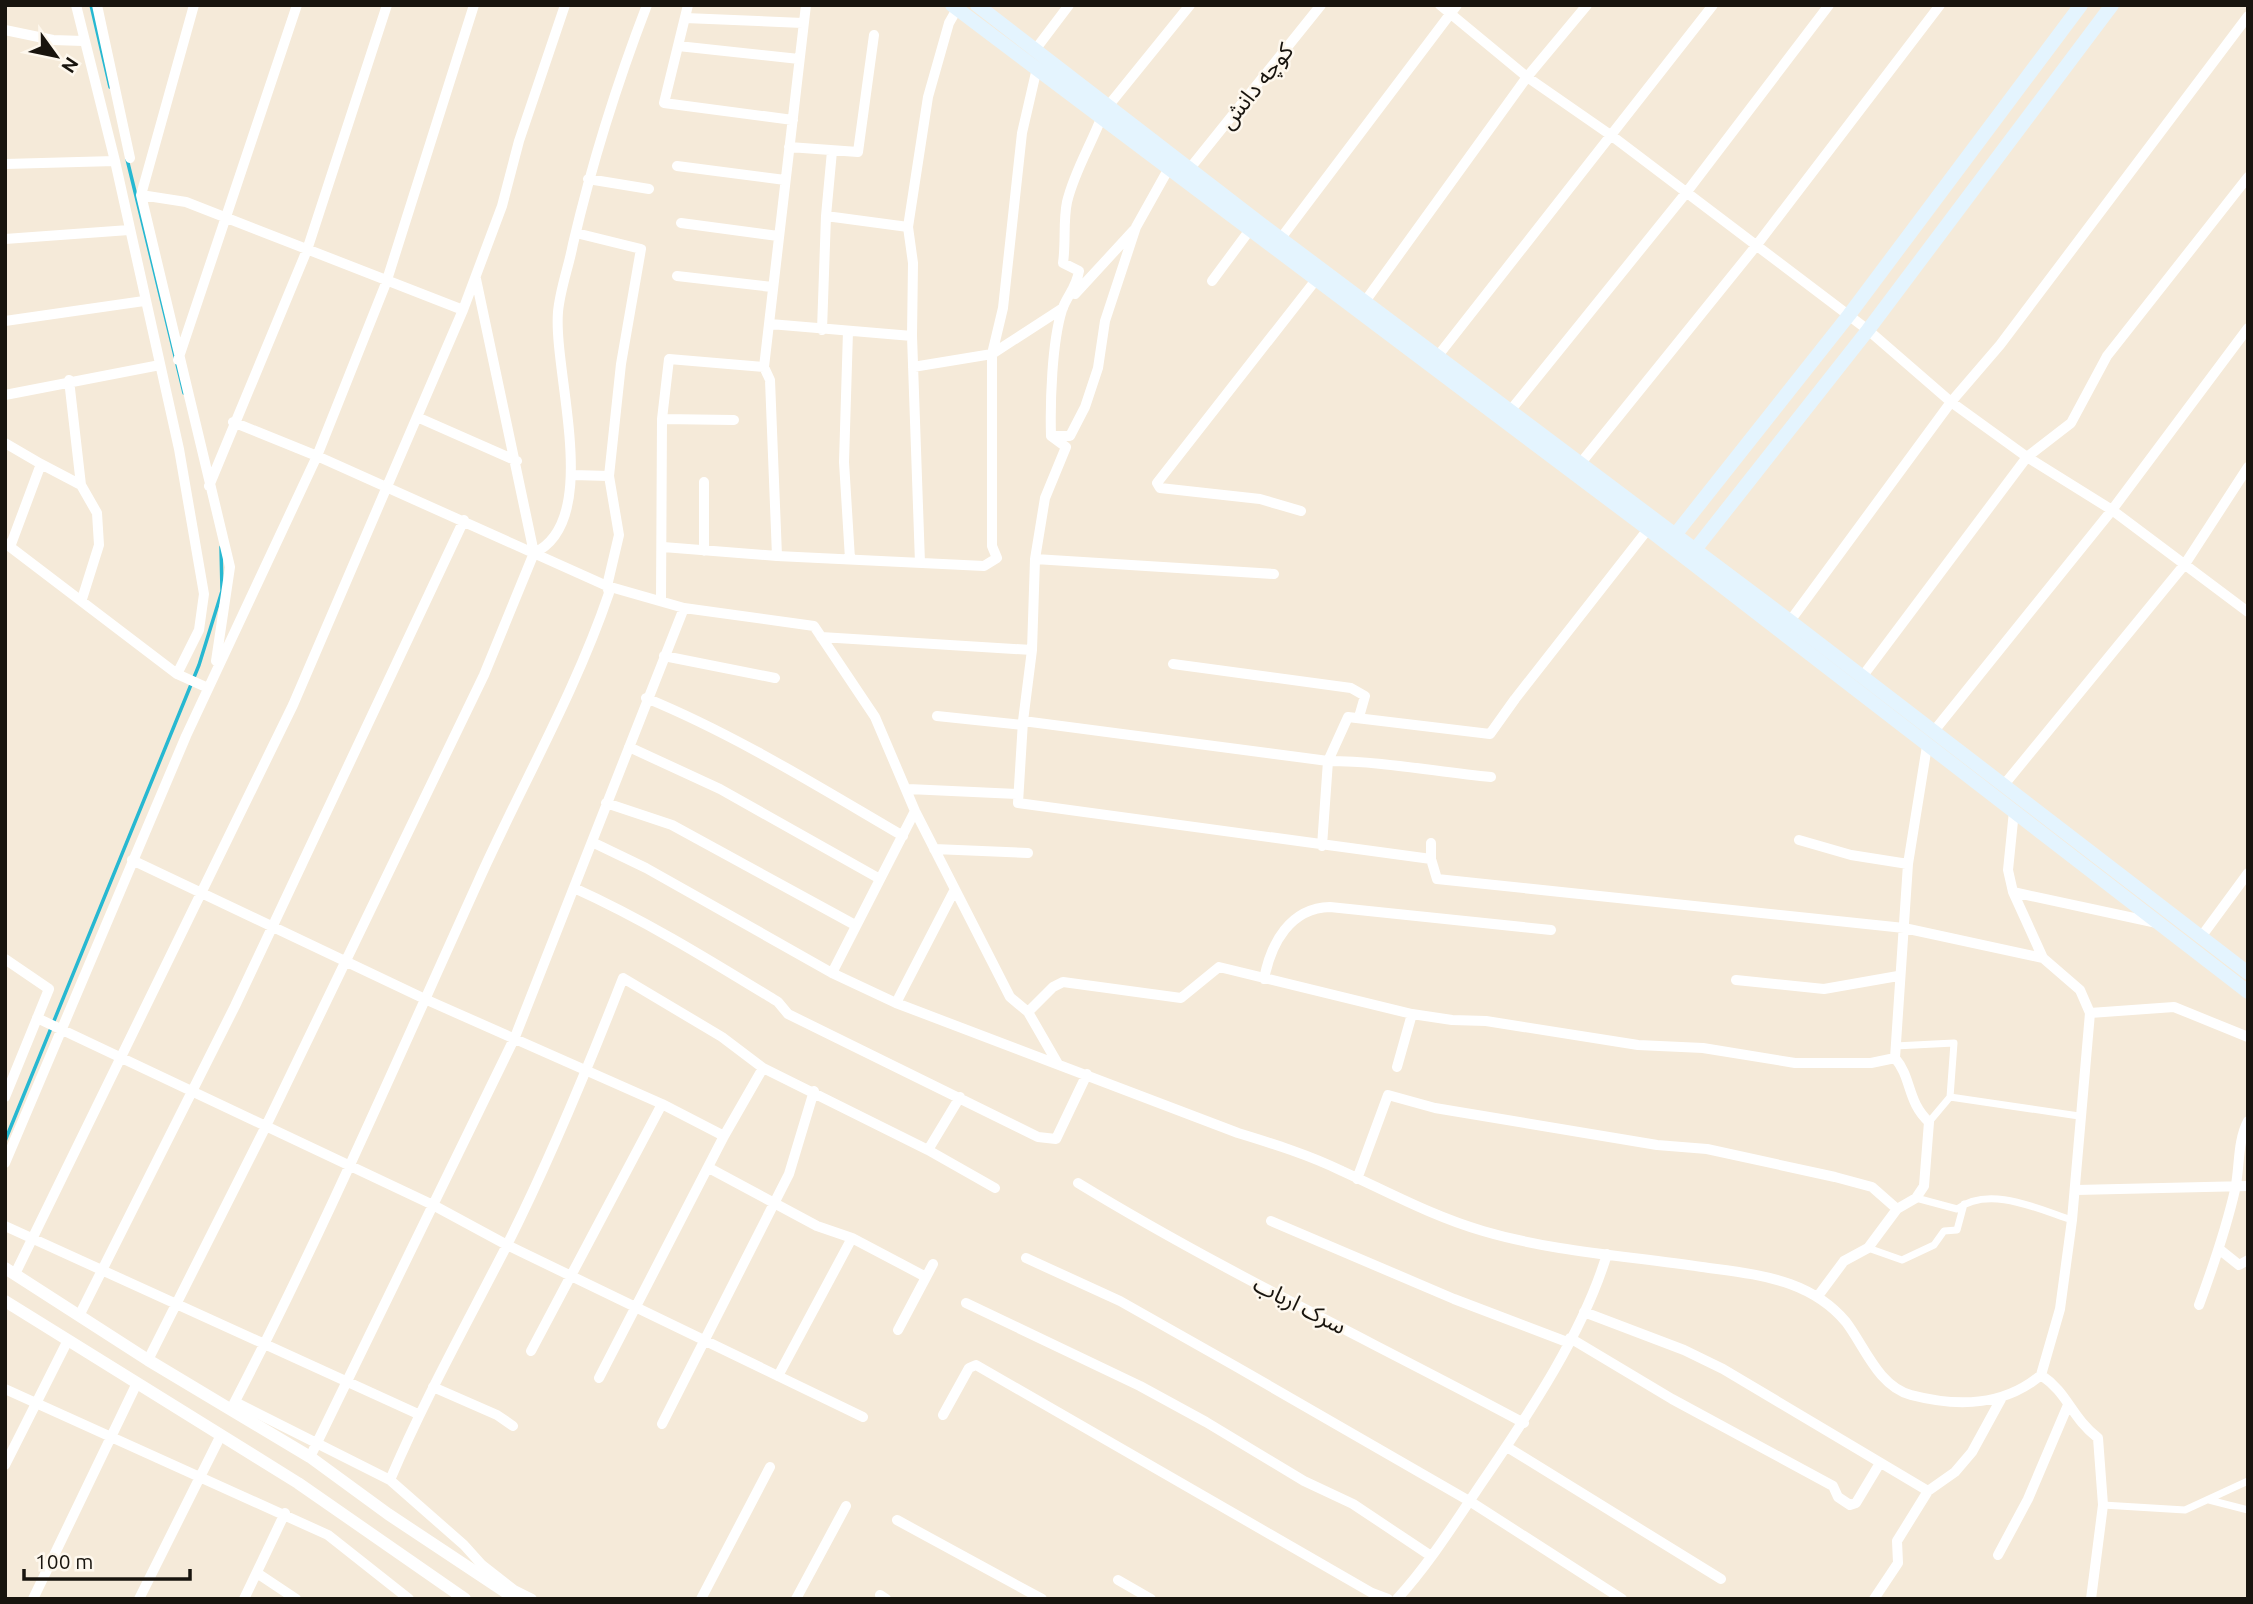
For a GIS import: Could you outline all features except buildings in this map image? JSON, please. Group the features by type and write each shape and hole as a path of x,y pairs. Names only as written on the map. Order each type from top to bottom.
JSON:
{"main road":[{"path":"977,5 1035,50 1169,168 1249,231 1691,555 1927,746 2248,992"},
{"path":"1671,540 1849,315 2081,5"},
{"path":"1691,555 1868,330 2112,5"},
{"path":"954,7 1037,68 1191,167 1580,464 1651,525"},
{"path":"1691,555 1790,621 2248,973"},
{"path":"2157,903 2159,924"},
{"path":"2159,924 2180,921"}],"street":[{"path":"76,5 115,161 160,365 204,594 199,630 177,674"},
{"path":"194,5 141,195 178,361 230,567 214,675"},
{"path":"178,361 298,5"},
{"path":"209,486 227,447 233,422 307,250 387,5"},
{"path":"5,1163 50,1024 132,860 208,688 317,456 386,283 474,5"},
{"path":"532,1599 514,1590 482,1564 390,1480 316,1442 233,1405 148,1360 10,1271 31,1240 293,705 476,278 565,5"},
{"path":"534,552 545,548 569,507 573,475 558,312 588,179 621,75 648,5"},
{"path":"688,5 664,103 793,120"},
{"path":"777,556 770,380 764,368 806,5"},
{"path":"1035,50 1069,5"},
{"path":"1051,436 1050,396 1062,309 1076,289 1079,271 1063,263 1067,240 1066,206 1075,175 1090,148 1105,111 1190,5"},
{"name":"کوچه دانش","path":"1191,167 1321,5"},
{"path":"1440,5 1454,9 1527,77 1612,136 1849,315 1951,402 2027,457 2112,510 2248,612"},
{"path":"1366,300 1527,77 1587,5"},
{"path":"1437,357 1713,5"},
{"path":"1510,411 1686,192 1829,5"},
{"path":"1580,464 1756,246 1940,5"},
{"path":"920,564 912,336 913,263 908,227 928,97 954,7"},
{"path":"100,8 130,158"},
{"path":"1281,238 1454,9"},
{"path":"1790,621 1951,402 2009,334 2248,16"},
{"path":"685,18 803,23"},
{"path":"5,30 53,40 83,41"},
{"path":"789,147 855,154 861,148 874,35"},
{"path":"678,46 799,59"},
{"path":"663,547 920,564 984,565 998,558 992,546 992,354 1003,308 1022,133 1037,68"},
{"path":"822,330 826,216 832,151"},
{"path":"5,164 115,161"},
{"path":"677,166 785,180"},
{"path":"1051,436 1070,436 1085,407 1098,368 1105,321 1136,227 1169,168"},
{"path":"1862,677 2027,457 2071,423 2107,356 2248,177"},
{"path":"588,179 649,189"},
{"path":"141,195 186,202 386,283 463,310"},
{"path":"826,216 908,227"},
{"path":"681,223 778,236"},
{"path":"913,367 992,354 1062,309 1136,227"},
{"path":"5,239 130,230"},
{"path":"1212,281 1249,231"},
{"path":"233,1405 427,1000 479,880 592,642 609,593 607,586 619,534 609,476 621,364 640,249 576,233"},
{"path":"677,276 772,287"},
{"path":"148,1360 265,1128 484,675 534,552 517,461 476,278"},
{"path":"1301,511 1260,499 1160,488 1157,483 1315,281"},
{"path":"5,321 144,301"},
{"path":"770,324 912,336"},
{"path":"1934,732 2112,510 2248,328"},
{"path":"848,331 844,462 850,559"},
{"path":"662,600 662,419 669,359 764,368"},
{"path":"5,396 69,380 160,365"},
{"path":"69,380 81,485 83,494 97,513 99,545 82,599"},
{"path":"417,417 517,461"},
{"path":"662,419 734,420"},
{"path":"233,422 464,520 607,586 684,608 814,626 875,717 908,789 915,811 1010,997 1028,1012 1058,1064"},
{"path":"1051,436 1066,447 1045,498 1035,559 1032,650 1023,723 1018,803 1431,859"},
{"path":"5,443 81,485"},
{"path":"41,464 8,545 177,674 208,688"},
{"path":"2003,786 2185,564 2248,467"},
{"path":"573,475 609,476"},
{"path":"704,482 704,551"},
{"path":"79,1316 273,926 464,520"},
{"path":"1322,846 1328,761 1348,718 1359,717 1423,729 1490,734 1651,525"},
{"path":"1035,559 1275,574"},
{"path":"310,1457 514,1037 646,698 684,608"},
{"path":"821,637 1032,650"},
{"path":"664,656 775,678"},
{"path":"1173,664 1351,688 1365,696 1359,717"},
{"path":"646,698 690,716 763,754 904,836"},
{"path":"937,716 1023,723 1328,761 1371,761 1425,771 1492,777"},
{"path":"1927,746 1908,864 1898,976 1895,1052 1903,1067 1913,1104 1929,1122"},
{"path":"629,747 720,789 880,879"},
{"path":"908,789 1017,794"},
{"path":"606,803 672,825 855,925"},
{"path":"832,973 915,811"},
{"path":"592,842 646,868 832,973 896,1003 1238,1133 1287,1148 1482,1231 1788,1283 1818,1296 1844,1320 1879,1374 1908,1394 1955,1402 1980,1403 2001,1399 2029,1385 2041,1375 2060,1309 2073,1220 2079,1116 2090,1013 2080,990 2043,958 2013,892 2008,870 2014,811"},
{"path":"1799,840 1851,855 1908,864"},
{"path":"1432,843 1431,859 1437,879 1904,928 2043,958"},
{"path":"934,849 1028,853"},
{"path":"132,860 203,891 427,1000 662,1104 724,1136"},
{"path":"2201,937 2248,873"},
{"path":"574,888 624,911 685,946 778,1002 788,1014 1048,1140 1056,1139 1087,1074"},
{"path":"896,1003 954,891"},
{"path":"2013,892 2159,924"},
{"path":"1264,979 1269,955 1281,930 1312,907 1551,930"},
{"path":"5,959 49,989 50,1024 10,1068 5,1097"},
{"path":"1028,1012 1053,987 1063,982 1181,998 1219,967 1412,1014 1486,1021 1638,1045 1703,1048 1795,1063 1871,1063 1895,1052 1954,1043 1950,1097 1929,1122 1924,1186 1916,1198 1897,1209 1868,1248 1844,1261 1818,1296"},
{"path":"1735,980 1824,989 1898,976"},
{"path":"390,1480 418,1414 507,1245 588,1072 623,978 722,1037 763,1068 814,1091 995,1188"},
{"path":"2090,1013 2174,1007 2248,1037"},
{"path":"1397,1067 1412,1014"},
{"path":"50,1024 347,1167 433,1205 507,1245 863,1417"},
{"path":"599,1378 724,1136 763,1068"},
{"path":"662,1424 789,1174 814,1091"},
{"path":"1357,1179 1388,1095 1435,1108 1645,1143 1707,1149 1835,1177 1872,1187 1897,1209"},
{"path":"928,1150 960,1097"},
{"path":"1950,1097 2079,1116"},
{"path":"531,1351 662,1104"},
{"path":"2199,1305 2219,1249 2236,1187 2243,1130 2248,1121"},
{"path":"709,1168 817,1226 852,1238 925,1276"},
{"name":"سرک ارباب","path":"1079,1183 1160,1233 1374,1342 1524,1423"},
{"path":"2076,1190 2248,1186"},
{"path":"1916,1198 1957,1209 1979,1197 1995,1199 2073,1220"},
{"path":"1868,1248 1902,1260 1934,1245 1944,1231 1957,1230 1964,1204"},
{"path":"1271,1222 1454,1299 1569,1340 1833,1486 1838,1497 1850,1504 1856,1503 1880,1463"},
{"path":"5,1226 418,1414"},
{"path":"778,1376 852,1238"},
{"path":"2219,1249 2239,1265 2248,1261"},
{"path":"1397,1599 1471,1502 1524,1423 1584,1312 1598,1283 1606,1254"},
{"path":"1026,1258 1131,1307 1471,1502 1622,1599"},
{"path":"898,1330 933,1264"},
{"path":"5,1301 298,1483 457,1597"},
{"path":"966,1303 1140,1386 1304,1481 1353,1504 1431,1556"},
{"path":"1584,1312 1684,1350 1723,1369 1928,1491"},
{"path":"5,1465 68,1340"},
{"path":"943,1415 969,1368 976,1365 1360,1586 1388,1599"},
{"path":"2041,1375 2059,1387 2067,1405 2084,1427 2098,1438 2104,1506 2091,1599"},
{"path":"33,1599 137,1383"},
{"path":"433,1387 497,1415 513,1426"},
{"path":"5,1389 199,1478 285,1513 340,1542 408,1599"},
{"path":"1874,1599 1898,1563 1897,1541 1928,1491 1955,1472 1972,1452 2001,1399"},
{"path":"233,1405 388,1514 516,1599"},
{"path":"1998,1555 2028,1499 2067,1405"},
{"path":"139,1599 221,1435"},
{"path":"1507,1447 1721,1579"},
{"path":"701,1599 770,1467"},
{"path":"2104,1506 2185,1510 2248,1481"},
{"path":"2208,1500 2248,1510"},
{"path":"796,1599 846,1506"},
{"path":"244,1599 285,1513"},
{"path":"897,1520 1042,1599"},
{"path":"257,1573 296,1599"},
{"path":"1118,1580 1151,1599"}],"waterway":[{"path":"91,5 110,87"},
{"path":"127,159 184,393"},
{"path":"5,1141 199,665 222,591 221,547"}]}
